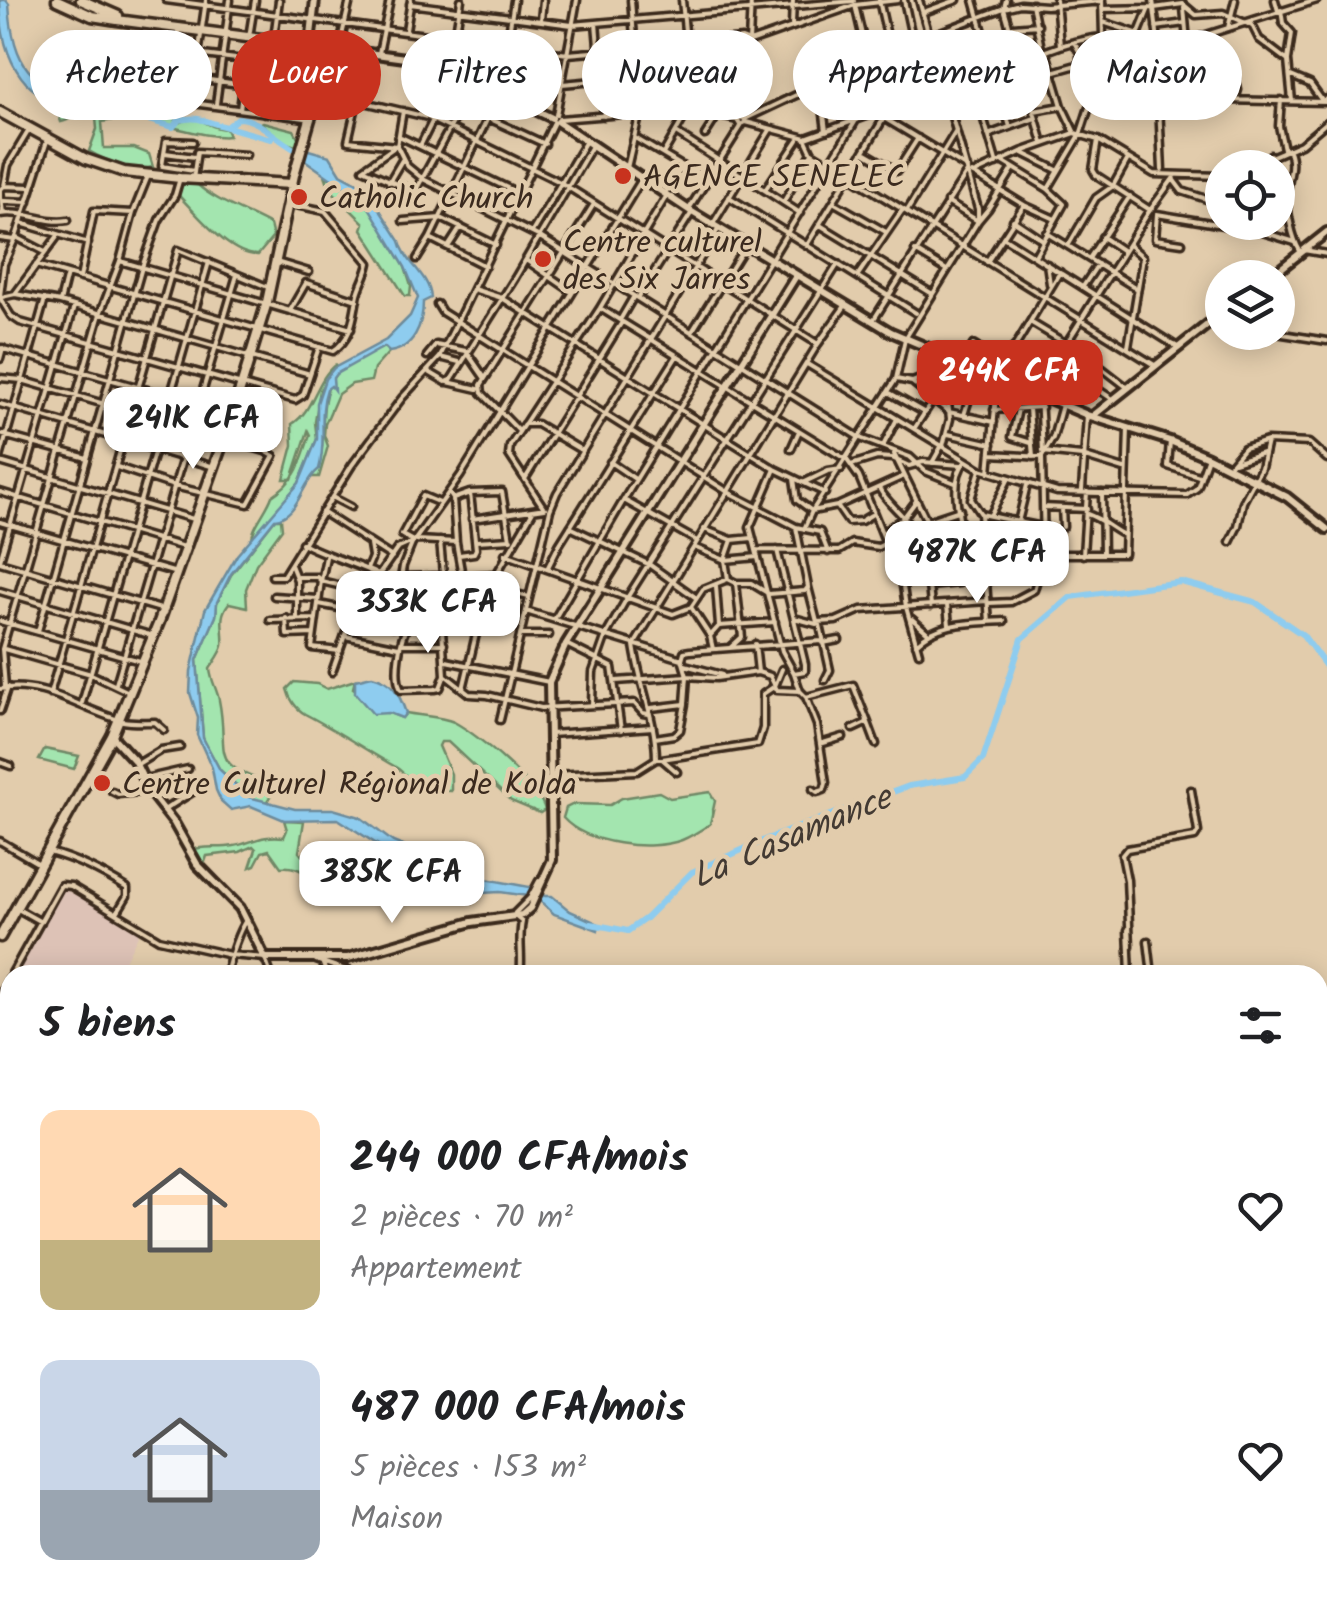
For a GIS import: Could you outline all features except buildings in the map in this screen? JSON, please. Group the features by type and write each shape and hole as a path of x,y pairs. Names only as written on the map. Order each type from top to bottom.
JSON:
{"main road":[{"path":"57,0 92,16 194,30"},
{"path":"80,0 136,22"},
{"path":"311,30 315,0"},
{"path":"212,32 232,35"},
{"path":"0,112 86,159 148,176 289,180"},
{"path":"557,120 626,169 872,322 1090,416 1170,440 1231,465 1287,497 1327,529"},
{"path":"0,937 112,736 178,573 258,330 288,204 289,180 308,122"},
{"path":"1291,260 1327,232"},
{"path":"112,736 136,764 149,792 197,864 237,904 265,958 320,962 348,958 472,922 522,914 549,870 553,836 549,682 578,624 796,276"},
{"path":"1090,416 1205,327"}],"street":[{"path":"166,0 401,31"},
{"path":"216,106 230,0"},
{"path":"249,30 254,0"},
{"path":"275,30 279,0"},
{"path":"344,30 350,0"},
{"path":"381,41 390,0"},
{"path":"457,30 460,0"},
{"path":"510,30 514,0"},
{"path":"540,21 543,0"},
{"path":"576,0 562,84 582,82"},
{"path":"630,0 632,30"},
{"path":"682,0 684,30"},
{"path":"747,30 751,0"},
{"path":"792,27 793,0"},
{"path":"406,30 411,2 572,25 793,8 818,2 901,0 908,30"},
{"path":"919,0 928,30"},
{"path":"922,13 957,0"},
{"path":"974,0 982,30"},
{"path":"1006,0 1004,8 1011,28 1038,25"},
{"path":"1133,0 1136,9"},
{"path":"1141,30 1153,0"},
{"path":"1226,14 1234,0"},
{"path":"1274,0 1283,24 1292,34 1288,61 1292,101"},
{"path":"1220,6 1226,14 1228,30 1317,0"},
{"path":"879,1 885,30"},
{"path":"945,30 1004,8 1102,1 1103,30"},
{"path":"773,32 854,2"},
{"path":"854,2 861,30"},
{"path":"201,30 205,3"},
{"path":"1056,3 1060,46"},
{"path":"1032,4 1039,30"},
{"path":"1102,9 1183,4 1203,16 1226,14 1250,23 1259,38 1288,61"},
{"path":"1183,4 1185,30"},
{"path":"1151,8 1156,28 1184,24"},
{"path":"1103,22 1127,30"},
{"path":"596,23 596,30"},
{"path":"1050,50 1070,43"},
{"path":"562,53 582,53"},
{"path":"212,58 232,60"},
{"path":"1050,67 1062,106 1078,134"},
{"path":"1052,72 1070,67"},
{"path":"1292,76 1310,84 1326,101"},
{"path":"212,81 232,84"},
{"path":"1292,89 1283,100 1279,126 1286,149 1300,144 1327,122"},
{"path":"1242,100 1326,101"},
{"path":"212,106 232,108"},
{"path":"1050,110 1062,106"},
{"path":"298,120 308,122"},
{"path":"353,120 348,140 395,147 423,179 532,232 860,438 910,457 916,464 955,483"},
{"path":"402,120 401,137 395,147 363,169 415,192 455,120"},
{"path":"420,146 433,120 560,182 818,344"},
{"path":"417,259 488,120"},
{"path":"493,120 545,144"},
{"path":"272,576 283,576 332,497 402,398 440,357 556,120"},
{"path":"626,169 638,120"},
{"path":"663,154 683,120"},
{"path":"706,136 715,120"},
{"path":"525,479 668,251 743,120 802,138 859,120"},
{"path":"825,120 826,131"},
{"path":"807,245 883,120"},
{"path":"887,120 1024,205 1056,220"},
{"path":"953,120 969,171 978,221"},
{"path":"984,120 997,164"},
{"path":"1008,120 1010,126"},
{"path":"988,135 1022,120"},
{"path":"1037,120 1043,144"},
{"path":"1048,189 1085,120"},
{"path":"1160,120 1164,173 1172,179 1205,177"},
{"path":"555,618 855,122"},
{"path":"31,126 8,165 0,190 4,201 2,214 68,220"},
{"path":"500,720 547,509 695,268 729,197 770,130"},
{"path":"858,275 956,131"},
{"path":"676,133 800,214"},
{"path":"872,322 969,171 1078,134 1098,140 1154,174 1164,173 1182,191 1205,198"},
{"path":"49,136 5,262 0,296 3,310 14,320 298,400 319,347"},
{"path":"401,137 520,193"},
{"path":"634,138 707,181"},
{"path":"802,138 812,153 1156,366"},
{"path":"765,190 802,138"},
{"path":"865,152 897,170 918,138"},
{"path":"193,142 170,140 163,167 193,175 199,151 246,155"},
{"path":"1098,140 1093,170 1150,210"},
{"path":"532,232 560,182 589,144"},
{"path":"448,382 540,237 589,144"},
{"path":"1022,152 1059,172"},
{"path":"164,153 195,156"},
{"path":"783,202 812,153"},
{"path":"389,182 403,158"},
{"path":"1068,246 1096,198 1114,186 1128,159"},
{"path":"1004,162 1048,189 1064,204 1035,256"},
{"path":"572,164 578,168"},
{"path":"547,509 508,450 600,308 683,166"},
{"path":"804,529 824,493 849,462 896,379 905,339 918,314 1013,169"},
{"path":"0,711 4,688 1,648 11,625 100,314 148,176"},
{"path":"38,632 142,267 158,220 175,195 180,178"},
{"path":"393,626 406,557 415,540 451,496 499,410 642,179"},
{"path":"1044,550 1042,407 1038,394 1111,270 1172,179"},
{"path":"4,186 31,187"},
{"path":"1090,258 1130,196"},
{"path":"729,197 918,314"},
{"path":"4,201 28,202"},
{"path":"834,202 886,232"},
{"path":"946,202 978,221"},
{"path":"36,265 336,349 355,322 357,300 368,268 363,254 325,211 288,204"},
{"path":"480,389 594,204"},
{"path":"987,262 1024,205"},
{"path":"80,278 96,209 132,214"},
{"path":"1182,243 1154,239 1157,214 1205,222"},
{"path":"404,220 441,218 496,245"},
{"path":"1013,220 1090,258 1136,288"},
{"path":"20,222 88,244"},
{"path":"820,225 931,293"},
{"path":"448,247 461,227"},
{"path":"15,294 58,236"},
{"path":"1003,237 1179,348"},
{"path":"1102,237 1124,252"},
{"path":"0,238 15,239 45,252"},
{"path":"430,238 485,266"},
{"path":"1288,240 1303,251 1327,254"},
{"path":"692,332 746,245"},
{"path":"1128,348 1142,254 1129,245"},
{"path":"50,694 178,250 270,288"},
{"path":"915,252 946,270"},
{"path":"0,256 5,262"},
{"path":"526,260 571,291"},
{"path":"120,262 351,329"},
{"path":"82,703 210,262"},
{"path":"276,262 309,272"},
{"path":"592,704 593,672 606,635 626,598 838,264"},
{"path":"1048,264 1050,287"},
{"path":"1084,286 1098,264"},
{"path":"990,472 998,375 1060,272"},
{"path":"60,302 67,274"},
{"path":"116,684 238,275"},
{"path":"290,309 306,282 357,300"},
{"path":"473,288 502,298 775,469 824,493"},
{"path":"0,296 46,298 310,374"},
{"path":"46,298 15,409 3,435 0,460 197,520"},
{"path":"438,304 439,310 456,322 728,492 796,527 820,532 828,552"},
{"path":"677,772 659,759 634,644 845,306"},
{"path":"74,307 0,561 164,610"},
{"path":"600,308 849,462 900,566 919,654"},
{"path":"1030,322 1128,388"},
{"path":"1295,336 1327,341"},
{"path":"428,356 436,345 466,351 484,378"},
{"path":"964,362 973,345 1003,363"},
{"path":"1014,347 1050,369"},
{"path":"0,359 2,348 31,354 272,424"},
{"path":"547,569 678,355"},
{"path":"932,463 946,434 949,412 944,369 951,356"},
{"path":"440,357 459,362"},
{"path":"808,364 942,446 963,464"},
{"path":"963,416 979,368"},
{"path":"912,382 944,369"},
{"path":"428,372 448,382 480,389 519,431"},
{"path":"0,378 22,380 274,456 250,504 116,467"},
{"path":"1078,378 1114,400"},
{"path":"896,379 912,382 949,412 994,422"},
{"path":"914,429 944,383"},
{"path":"888,392 925,414"},
{"path":"0,404 215,467"},
{"path":"1043,454 1053,438 1062,404"},
{"path":"994,410 1042,407"},
{"path":"1018,409 1012,437 1032,443"},
{"path":"1029,409 1032,457"},
{"path":"1083,554 1087,512 1082,456 1090,416"},
{"path":"883,446 898,419"},
{"path":"524,424 537,424 581,450"},
{"path":"756,550 828,552 852,543 1124,554 1128,428"},
{"path":"792,449 799,431"},
{"path":"946,434 992,444"},
{"path":"3,435 89,458"},
{"path":"1170,440 1168,466 1198,476"},
{"path":"1230,542 1267,441"},
{"path":"1231,465 1244,448 1267,441 1309,443 1327,458"},
{"path":"894,451 939,546 945,584"},
{"path":"1231,465 1264,453"},
{"path":"992,454 1082,456 1124,469"},
{"path":"849,462 878,457 909,466 963,464 1056,492 1187,494 1197,488 1198,476 1208,457"},
{"path":"610,462 636,480"},
{"path":"930,586 959,584 966,578 955,483 963,464"},
{"path":"552,776 637,771 659,759 758,744 763,728 763,694 775,686 784,666 750,527 775,469"},
{"path":"805,482 828,470 841,469"},
{"path":"971,499 980,469"},
{"path":"794,479 797,500 812,511 837,506 904,476"},
{"path":"990,516 1009,478"},
{"path":"1005,550 1008,528 1027,484"},
{"path":"879,488 891,507 904,517 921,546 931,606"},
{"path":"629,491 634,504"},
{"path":"0,492 187,548"},
{"path":"451,496 502,492 513,538"},
{"path":"458,555 475,551 470,493"},
{"path":"1102,493 1103,554"},
{"path":"442,504 423,496 402,534 415,540 456,542"},
{"path":"451,496 465,595"},
{"path":"332,497 351,507"},
{"path":"957,498 971,499"},
{"path":"971,499 981,514 989,622"},
{"path":"624,500 674,526 725,560 758,557"},
{"path":"882,533 904,517 916,501"},
{"path":"837,506 848,522 873,515"},
{"path":"1043,506 1087,512 1124,535"},
{"path":"1062,508 1063,527"},
{"path":"472,518 547,509"},
{"path":"927,521 960,510"},
{"path":"463,688 487,590 513,538 533,511"},
{"path":"322,512 392,557"},
{"path":"414,514 428,523"},
{"path":"981,514 1042,527"},
{"path":"0,522 178,573"},
{"path":"570,526 650,565 695,597"},
{"path":"796,527 830,670 825,680"},
{"path":"704,529 732,540 753,538"},
{"path":"475,541 513,538"},
{"path":"332,672 353,612 401,546 415,540"},
{"path":"728,579 725,560 732,540"},
{"path":"440,541 445,676 440,688 401,690 396,681 403,632 408,625 442,620"},
{"path":"302,543 326,556 344,558 400,588"},
{"path":"367,569 372,557 370,544"},
{"path":"776,550 804,671 794,673"},
{"path":"506,554 675,614 691,607 703,589 728,579"},
{"path":"794,618 836,621 862,610 1011,602 1034,590 1038,576 1054,554"},
{"path":"326,556 312,648 340,650"},
{"path":"290,564 296,577 297,618"},
{"path":"462,576 495,574"},
{"path":"401,577 442,576"},
{"path":"296,577 316,577 346,587"},
{"path":"728,579 752,583 769,594 805,592 808,587"},
{"path":"730,648 742,637 736,583"},
{"path":"710,636 719,626 716,586"},
{"path":"274,596 298,596 364,613 487,590 530,597"},
{"path":"0,591 154,636"},
{"path":"947,605 949,625"},
{"path":"691,607 710,636 713,649"},
{"path":"526,611 578,624 732,676"},
{"path":"350,623 364,613"},
{"path":"909,616 929,634"},
{"path":"286,618 287,635 312,636"},
{"path":"270,620 317,620"},
{"path":"0,621 144,662"},
{"path":"916,644 949,625 1004,621"},
{"path":"719,626 775,622"},
{"path":"520,635 548,636"},
{"path":"345,636 402,646 442,646"},
{"path":"655,738 680,730 687,676 684,652 840,640"},
{"path":"566,644 612,667 620,730"},
{"path":"755,644 758,672"},
{"path":"744,646 754,655"},
{"path":"1,648 92,674 131,694"},
{"path":"445,661 549,682"},
{"path":"784,666 794,673 800,692 806,697 820,744 826,787 816,792 814,789"},
{"path":"616,681 767,674 784,666"},
{"path":"767,674 783,693 800,692"},
{"path":"445,676 469,694 549,709 634,702 642,713 685,704"},
{"path":"806,697 853,684 876,744"},
{"path":"4,688 50,694 119,720 155,722 164,730"},
{"path":"853,729 867,720"},
{"path":"550,734 653,727"},
{"path":"656,748 665,737"},
{"path":"820,744 843,737"},
{"path":"136,764 161,750 180,747"},
{"path":"0,762 11,766"},
{"path":"142,780 188,769"},
{"path":"164,810 205,784"},
{"path":"1130,965 1127,880 1122,855 1127,849 1194,837 1198,832 1191,790"},
{"path":"112,791 149,792"},
{"path":"0,841 41,865"},
{"path":"49,852 74,858 82,868 130,890 117,912"},
{"path":"17,965 61,885 71,886 159,939 230,955 265,958 267,965"},
{"path":"16,908 41,922"},
{"path":"512,916 522,922 518,940 521,965"},
{"path":"228,965 246,919"},
{"path":"1148,941 1151,965"},
{"path":"320,962 329,965"}],"shaded area":[{"path":"141,24 176,28 176,30 140,30"},
{"path":"61,887 140,931 123,965 19,965"}],"green space":[{"path":"96,120 114,120 102,122 104,148 134,148 149,154 153,167 128,167 89,151"},
{"path":"147,120 176,120 175,124 198,120 226,129 229,136"},
{"path":"263,122 294,130 300,141 296,146 283,142"},
{"path":"325,175 367,203 405,267 410,296 405,296 362,229 364,223 330,189"},
{"path":"185,184 198,185 270,225 273,237 258,255 236,249 179,196"},
{"path":"384,347 389,352 374,369 371,381 352,384 338,394 325,424 328,446 319,477 309,477 321,458 324,402 335,375"},
{"path":"336,364 320,390 315,422 317,439 299,483 252,540 272,496 291,479 284,479 293,445 292,424","holes":["308,431 310,435 293,477"]},
{"path":"275,519 281,519 282,529 256,564 246,589 247,607 229,603 225,608 223,646 210,669 219,700 225,755 237,770 271,784 274,790 266,803 249,797 220,770 203,738 197,660 231,575"},
{"path":"355,680 353,688 389,713 402,718 406,713 443,718 464,728 520,775 545,810 540,813 511,801 448,742 439,746 451,774 451,791 419,785 302,712 287,689 294,682 327,689"},
{"path":"45,749 79,756 74,769 39,760"},
{"path":"659,792 670,798 710,792 715,801 710,824 669,844 636,845 602,840 563,818 566,808 574,804 610,805 622,798"},
{"path":"284,820 304,821 299,852 309,864 353,866 367,872 368,880 353,885 326,883 298,869 281,867 269,850 262,852 250,867 256,849 253,846 240,852 207,856 200,863 191,850 284,837"}],"water":[{"path":"0,0 6,0 14,42 30,72 30,86 12,61 1,21"},
{"path":"305,149 330,156 341,174 365,187 426,282 431,298 423,302 419,327 405,346 389,352 384,347 333,378 334,390 331,386 327,389 324,399 319,469 295,506 275,519 231,574 197,660 203,738 220,770 249,797 295,809 333,809 360,817 393,842 464,875 529,887 552,896 570,911 599,924 598,930 554,914 528,896 432,884 338,819 284,820 251,806 231,810 216,790 212,768 197,735 198,718 190,693 205,610 237,555 299,483 317,439 317,403 325,379 334,368 386,340 410,316 418,298 405,267 367,204 302,158"},
{"path":"372,676 394,689 406,713 402,718 389,713 373,714 355,693 355,680"}],"waterway":[{"name":"La Casamance","path":"202,120 227,127 238,118 246,119 304,154"},
{"name":"La Casamance","path":"149,120 173,127 179,120"},
{"path":"227,127 271,139"},
{"name":"La Casamance","path":"591,924 628,931 692,872 767,839 909,786 965,777 983,759 1022,639 1071,597 1181,582 1255,602 1303,635 1327,668"}],"place":[{"name":"AGENCE SENELEC","path":"623,176"},
{"name":"Catholic Church","path":"299,197"},
{"name":"Centre culturel des Six Jarres","path":"543,259"},
{"name":"Centre Culturel Régional de Kolda","path":"102,783"}]}
